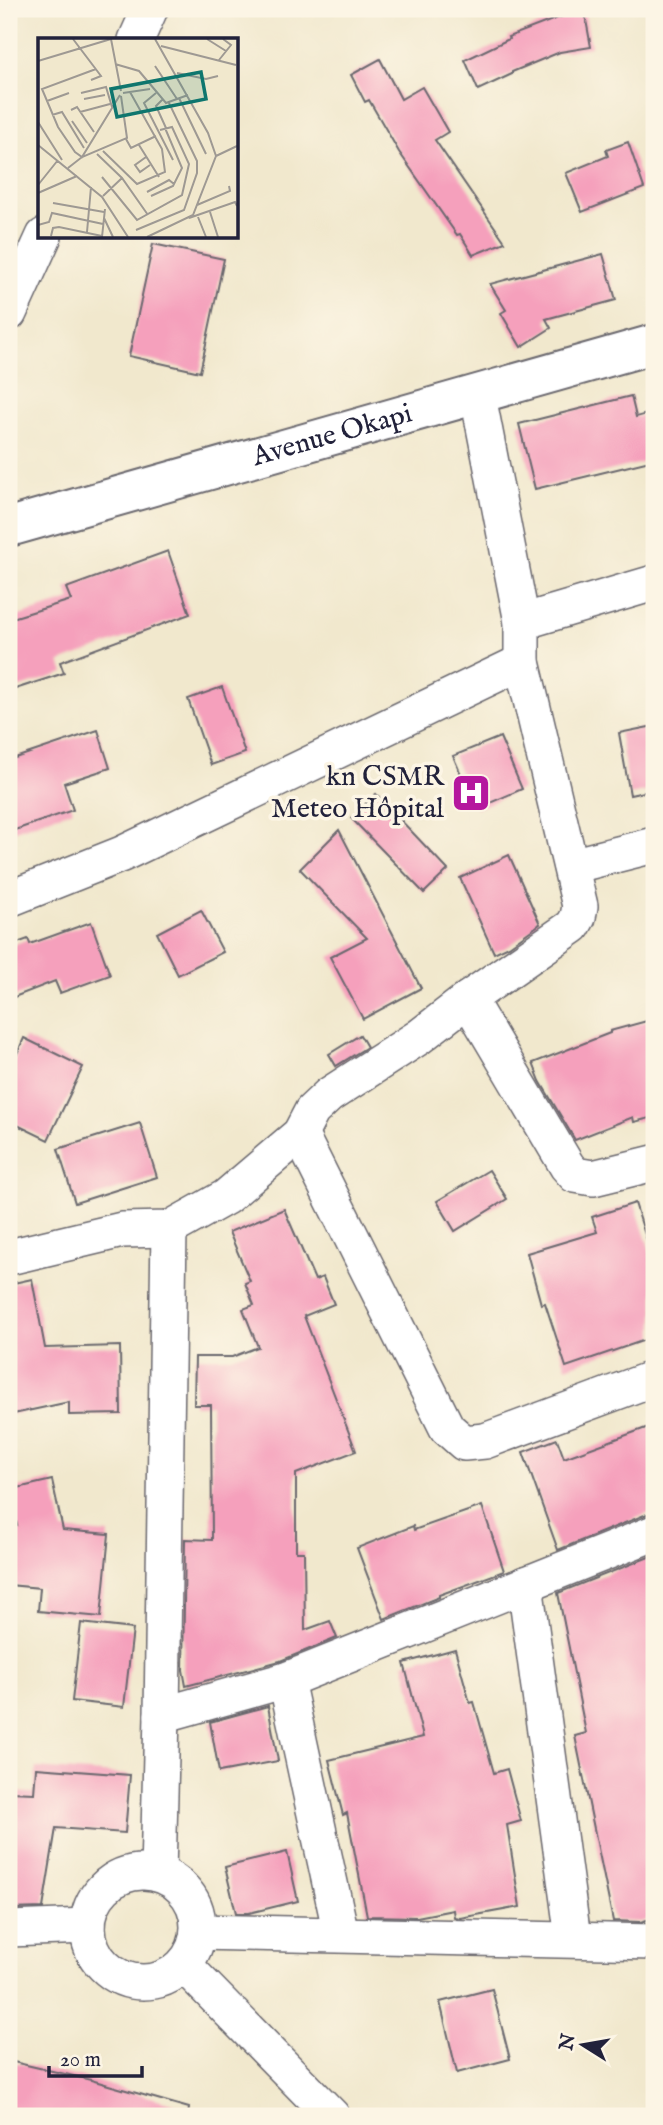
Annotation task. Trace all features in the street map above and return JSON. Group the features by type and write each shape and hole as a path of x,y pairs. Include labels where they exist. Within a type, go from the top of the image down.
{"street":[{"path":"136,38 150,9"},
{"path":"9,313 43,238"},
{"name":"Avenue Okapi","path":"9,527 654,344"},
{"path":"9,1257 122,1230 169,1229 226,1197 300,1134 312,1111 329,1096 419,1037 468,999 573,926 578,917 580,906 522,662 522,622 478,396"},
{"path":"522,622 654,583"},
{"path":"9,899 122,854 522,662"},
{"path":"571,866 654,845"},
{"path":"468,999 567,1166 575,1175 593,1178 654,1163"},
{"path":"300,1134 447,1428 464,1443 485,1441 654,1378"},
{"path":"158,1874 169,1229"},
{"path":"162,1715 286,1680 654,1533"},
{"path":"525,1584 573,1938"},
{"path":"286,1680 341,1934"},
{"path":"138,1872 158,1874 184,1889 192,1902 197,1916 198,1932 194,1950 184,1965 155,1982 138,1983 122,1979 108,1971 97,1958 90,1943 88,1926 92,1906 103,1889 119,1878 138,1872"},
{"path":"9,1929 88,1926"},
{"path":"198,1932 573,1938 654,1942"},
{"path":"184,1965 332,2116"}],"building":[{"path":"584,9 591,47 560,52 478,90 465,60 509,39 508,37"},
{"path":"380,59 401,99 422,87 448,132 435,140 505,242 473,255 399,152 369,100 365,102 351,75"},
{"path":"628,142 644,188 582,212 566,173 608,156 606,150"},
{"path":"153,244 224,259 200,372 129,356"},
{"path":"603,254 616,300 546,319 551,328 521,347 501,313 506,310 490,284"},
{"path":"631,396 636,417 654,412 654,460 535,489 519,424"},
{"path":"168,551 190,614 60,662 64,673 9,691 9,619 71,600 66,588"},
{"path":"222,687 245,753 211,765 188,699"},
{"path":"654,726 654,790 630,795 619,733"},
{"path":"98,730 110,768 64,783 73,810 9,832 9,760"},
{"path":"500,737 522,789 476,809 453,756"},
{"path":"376,794 448,870 424,893 351,818"},
{"path":"339,830 421,988 363,1019 330,957 367,938 300,869"},
{"path":"509,855 540,924 494,953 460,878"},
{"path":"201,910 223,952 178,975 157,933"},
{"path":"91,922 110,975 60,993 55,981 9,999 9,946 28,939 30,944"},
{"path":"654,1019 654,1117 634,1122 633,1117 575,1140 540,1081 533,1063 610,1031"},
{"path":"360,1035 367,1047 336,1066 329,1054"},
{"path":"24,1038 83,1067 48,1140 9,1121 9,1071"},
{"path":"140,1123 157,1177 75,1203 58,1149"},
{"path":"489,1170 507,1199 455,1231 437,1201"},
{"path":"635,1203 654,1263 654,1337 566,1367 545,1303 541,1304 527,1253 597,1232 592,1217"},
{"path":"284,1209 315,1280 323,1277 334,1304 304,1316 356,1451 296,1474 296,1552 304,1552 305,1630 330,1621 337,1638 280,1661 186,1686 183,1670 185,1539 212,1540 211,1405 194,1405 195,1357 232,1357 258,1347 243,1309 254,1305 245,1283 250,1281 229,1232"},
{"path":"32,1279 45,1348 120,1346 121,1414 69,1415 69,1402 9,1415 9,1284"},
{"path":"654,1425 654,1513 558,1550 523,1452 557,1439 564,1458"},
{"path":"52,1480 63,1530 109,1534 101,1617 38,1611 40,1588 9,1585 9,1524 17,1525 9,1490"},
{"path":"482,1506 504,1571 384,1619 357,1548 413,1526 414,1530"},
{"path":"654,1555 654,1764 649,1764 654,1789 654,1918 640,1922 613,1921 575,1736 586,1733 558,1593"},
{"path":"81,1623 133,1629 124,1707 72,1701"},
{"path":"455,1649 470,1703 474,1702 494,1773 507,1769 521,1821 507,1825 520,1907 460,1918 454,1917 453,1910 417,1917 367,1916 347,1813 343,1815 329,1760 423,1737 404,1663"},
{"path":"268,1706 278,1761 219,1772 210,1722"},
{"path":"36,1768 130,1775 125,1833 56,1828 43,1908 9,1909 9,1792 34,1793"},
{"path":"287,1852 298,1901 249,1913 236,1913 225,1867"},
{"path":"492,1989 510,2059 457,2073 440,2002"},
{"path":"9,2061 91,2080 189,2108 188,2116 9,2116"}],"place":[{"name":"kn CSMR Meteo Hôpital","path":"471,793"}]}
